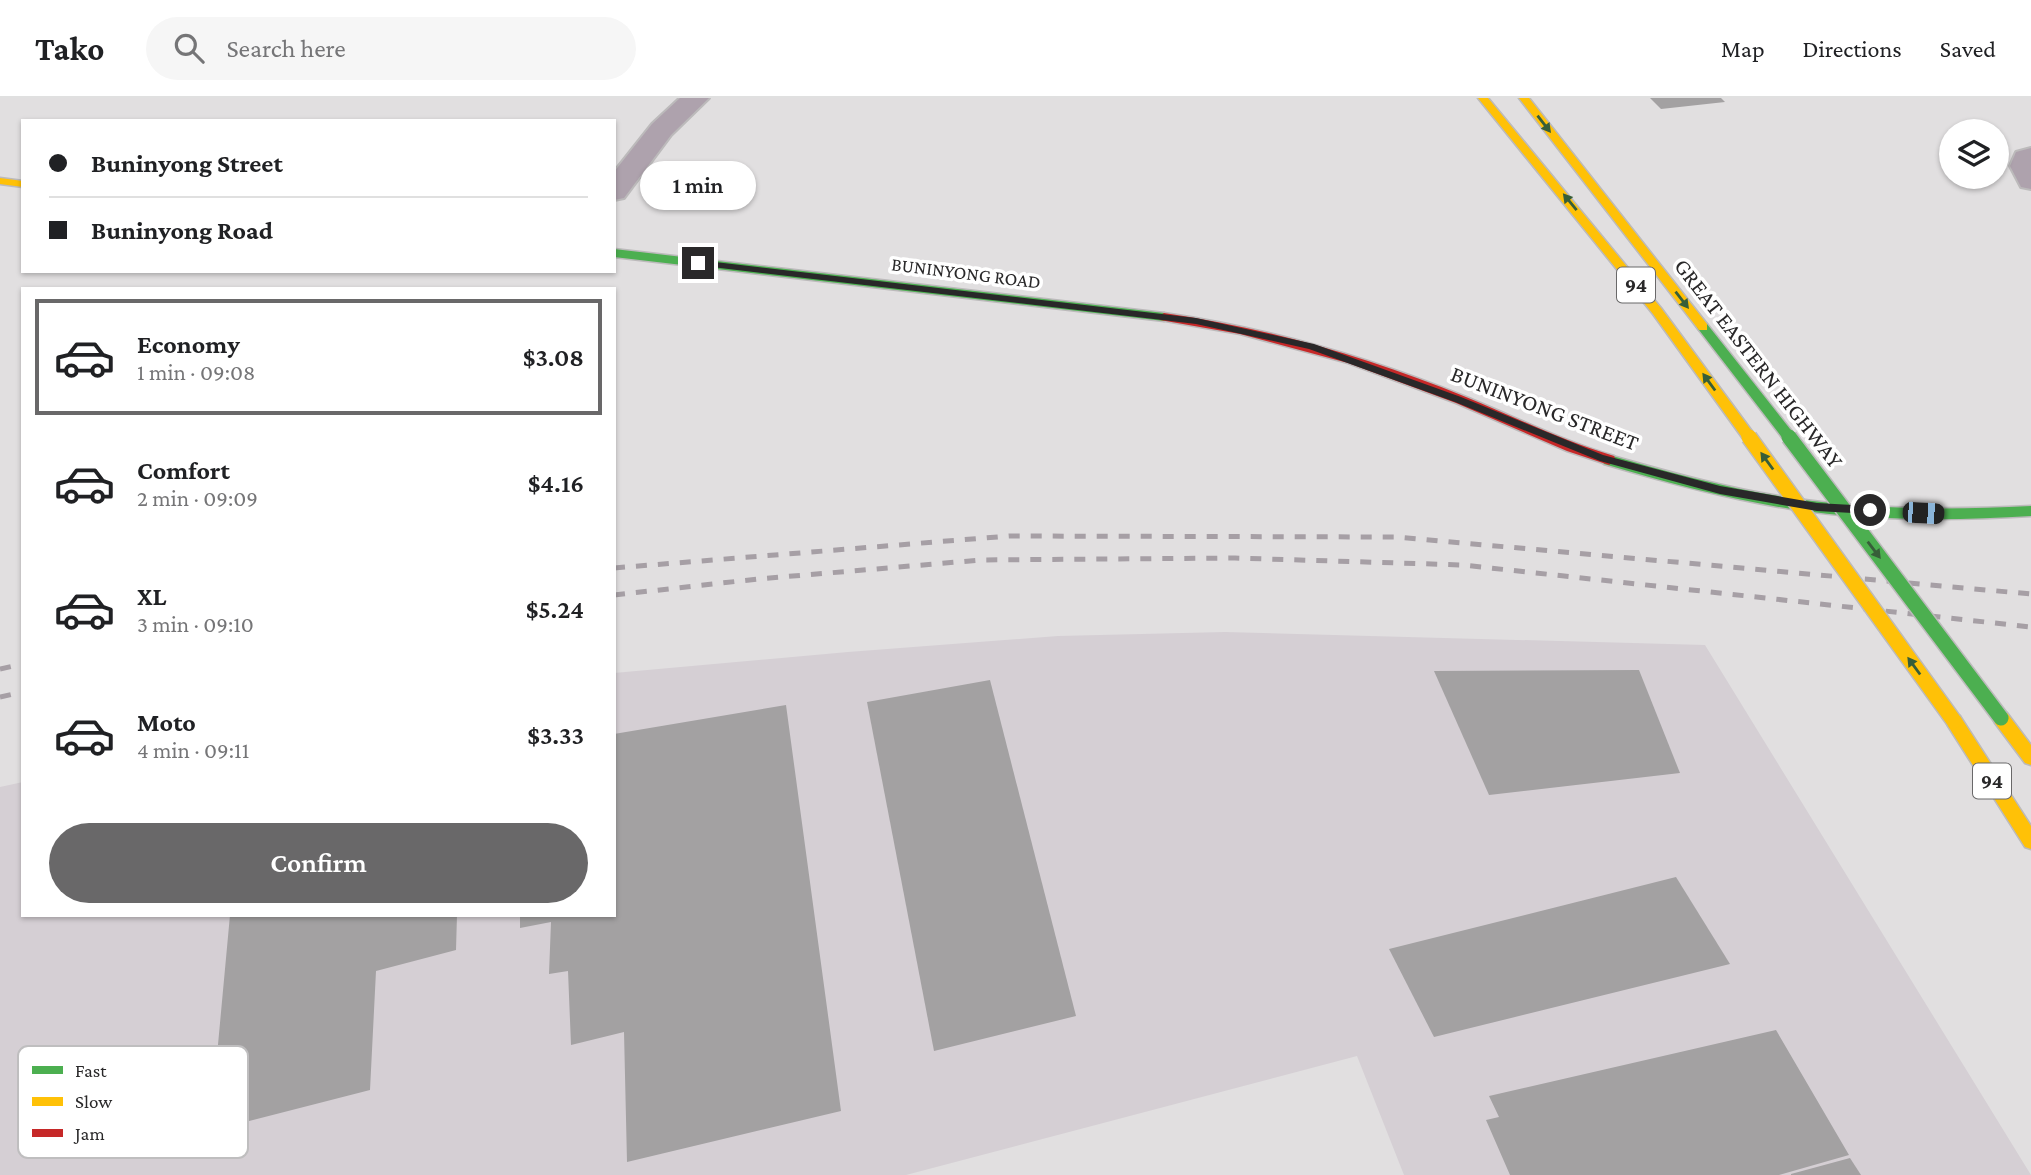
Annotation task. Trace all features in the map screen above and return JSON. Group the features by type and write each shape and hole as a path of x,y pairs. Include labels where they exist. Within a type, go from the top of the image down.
{"main road":[{"name":"94","path":"1483,98 1641,290 1954,721 2031,841"},
{"name":"GREAT EASTERN HIGHWAY","path":"1524,98 1789,437 2031,758"},
{"path":"0,181 21,184"},
{"name":"BUNINYONG ROAD","path":"616,253 1196,321 1311,346"},
{"name":"BUNINYONG STREET","path":"1311,346 1458,400 1600,458 1720,490 1817,507 1976,515 2031,510"}],"street":[{"path":"616,189 642,152 679,110 696,98"},
{"path":"2031,156 2025,158 2023,166 2031,181"}],"shaded area":[{"path":"1225,632 1705,645 2031,1175 1404,1175 1357,1056 906,1175 0,1175 0,787 21,782 21,917 616,917 616,673 1058,636"}],"building":[{"path":"1650,98 1721,98 1725,102 1661,109"},
{"path":"1639,670 1680,773 1489,795 1434,671"},
{"path":"990,680 1076,1016 934,1051 867,702"},
{"path":"786,705 841,1111 627,1162 624,1032 571,1045 568,971 549,974 551,922 520,928 520,917 616,917 616,734"},
{"path":"1676,877 1730,964 1434,1037 1389,949"},
{"path":"230,917 457,917 456,950 376,971 370,1090 248,1121 248,1046 218,1046"},
{"path":"1776,1030 1849,1155 1779,1175 1510,1175 1486,1120 1499,1117 1489,1096"},
{"path":"1850,1158 1861,1175 1791,1175 1791,1174"}],"railway":[{"path":"616,568 1009,536 1396,537 2031,594"},
{"path":"616,595 758,579 981,560 1235,558 1463,565 2031,627"},
{"path":"0,669 21,664"},
{"path":"0,697 21,692"}],"traffic: fast":[{"path":"616,253 1164,317"},
{"path":"1703,327 1789,437"},
{"path":"1789,437 2001,718"},
{"path":"1609,460 1738,494 1817,507 1924,514 2031,511"}],"traffic: slow":[{"path":"1483,98 1657,311 1749,437"},
{"path":"1524,98 1703,327"},
{"path":"0,181 21,184"},
{"path":"1749,437 1954,721"},
{"path":"2001,718 2031,758"},
{"path":"1954,721 2031,841"}],"traffic: jam":[{"path":"1164,317 1240,330 1352,360 1425,386 1553,440 1609,460"}],"route":[{"path":"698,263 1196,321 1311,346 1458,400 1600,458 1720,490 1817,507 1870,510"}]}
